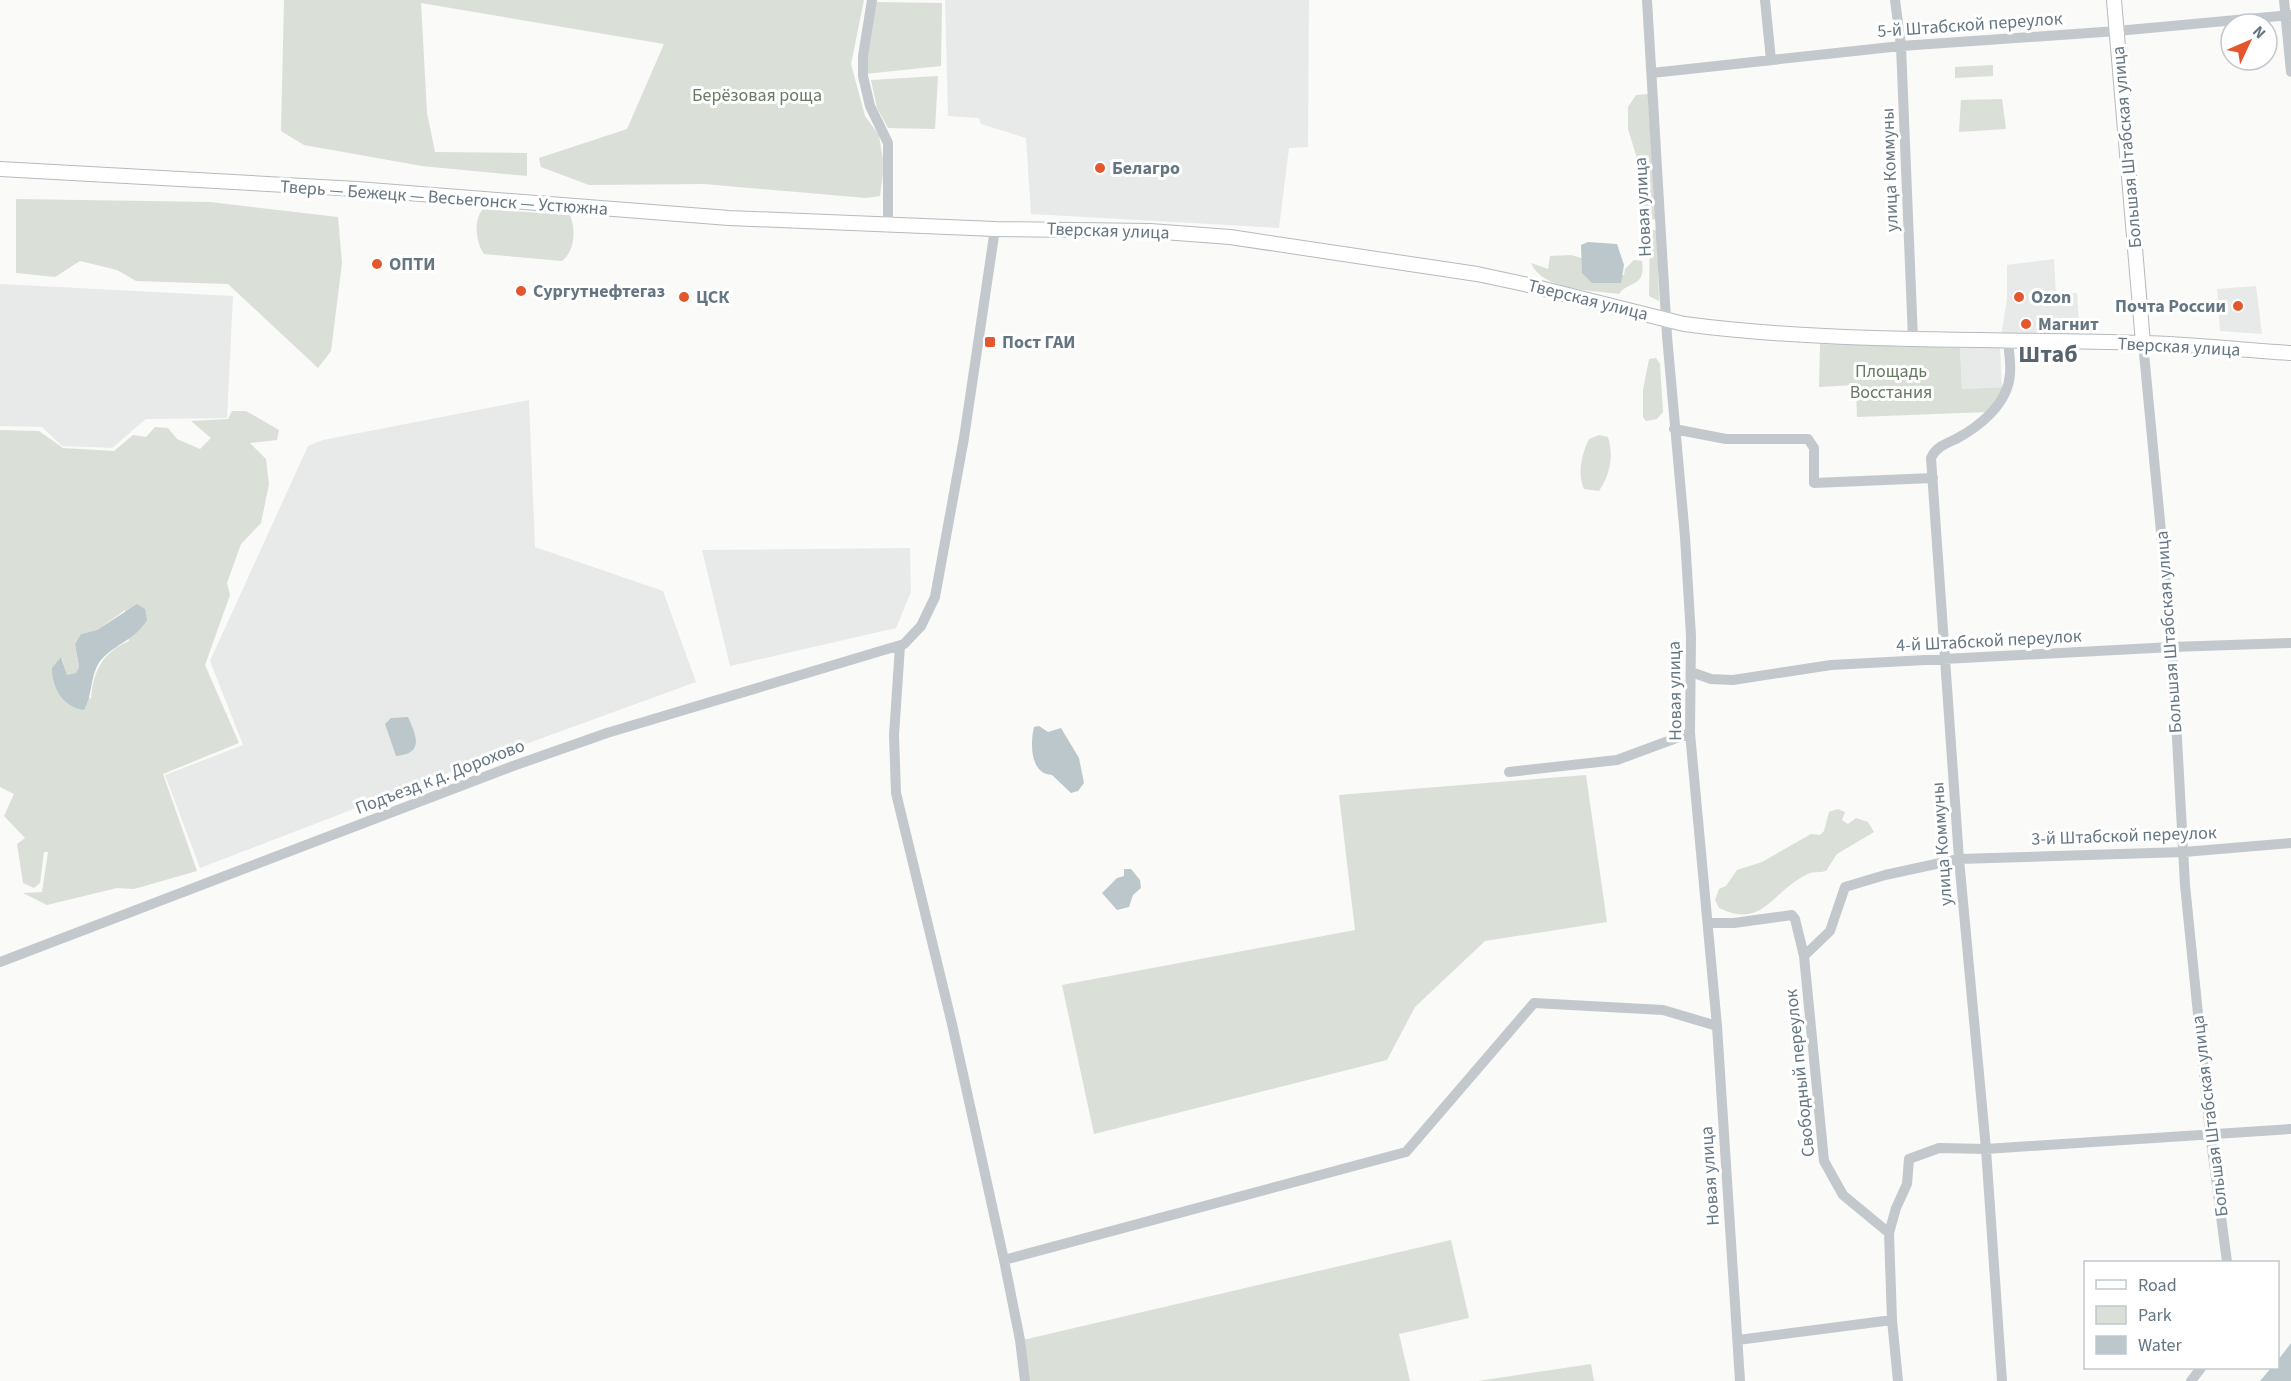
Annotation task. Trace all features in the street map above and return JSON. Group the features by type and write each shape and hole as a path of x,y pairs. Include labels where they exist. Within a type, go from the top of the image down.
{"main road":[{"name":"Большая Штабская улица","path":"2114,0 2143,343"},
{"name":"Тверь — Бежецк — Весьегонск — Устюжна","path":"0,169 357,189 657,214 888,225"},
{"name":"Тверская улица","path":"888,225 1150,231 1270,242 1524,284 1666,320 1709,327 1799,335 2008,342 2143,343 2291,353"}],"street":[{"path":"872,0 863,56 863,76 870,106 888,142 888,225"},
{"name":"Новая улица","path":"1647,0 1666,320 1685,537 1691,672 1690,733 1717,1026 1740,1381"},
{"path":"1765,0 1771,60"},
{"name":"улица Коммуны","path":"1895,0 1901,46 1912,339"},
{"path":"2284,0 2288,15 2291,72"},
{"name":"5-й Штабской переулок","path":"1652,73 1901,46 2117,31 2288,15"},
{"path":"995,229 964,438 935,597 921,627 900,646 894,735 896,793 952,1024 1004,1260 1020,1340 1025,1381"},
{"name":"улица Коммуны","path":"2002,1381 1986,1149 1959,859 1933,453 1981,423 2007,390 2010,374 2008,342"},
{"name":"Большая Штабская улица","path":"2143,343 2172,646 2184,852 2210,1133 2227,1261"},
{"path":"1674,429 1726,439 1808,439 1814,448 1814,483 1933,478"},
{"name":"4-й Штабской переулок","path":"1691,672 1711,679 1733,680 1831,665 1947,661 2172,646 2291,643"},
{"name":"Подъезд к д. Дорохово","path":"0,963 513,766 607,733 900,646"},
{"path":"1509,772 1617,760 1690,733"},
{"name":"3-й Штабской переулок","path":"1959,859 2184,852 2291,843"},
{"path":"1804,956 1830,931 1845,887 1886,874 1959,859"},
{"name":"Свободный переулок","path":"1708,923 1734,923 1791,915 1795,918 1804,956 1824,1161 1843,1195 1890,1233"},
{"path":"1004,1260 1406,1152 1534,1003 1663,1010 1717,1026"},
{"path":"1898,1381 1892,1320 1890,1233 1896,1208 1907,1184 1909,1159 1939,1148 1986,1149 2291,1129"},
{"path":"1738,1340 1892,1320"}],"shaded area":[{"path":"945,0 1309,0 1308,147 1289,148 1279,228 1031,214 1026,138 981,124 979,118 948,116"},
{"path":"2054,259 2056,294 2077,293 2080,336 2001,337 2007,299 2007,265"},
{"path":"0,284 233,296 227,418 146,419 112,448 62,446 42,427 0,426"},
{"path":"2256,286 2262,334 2220,331 2217,289"},
{"path":"2000,346 2002,387 1962,389 1960,348"},
{"path":"529,400 535,547 663,591 696,682 479,761 200,868 165,775 243,745 210,661 308,446 323,440"},
{"path":"910,548 911,592 896,628 730,666 702,550"}],"green space":[{"name":"Берёзовая роща","path":"284,0 864,0 851,64 865,116 879,135 884,166 880,196 866,198 704,184 589,185 541,167 539,158 627,129 664,44 421,3 427,113 435,152 527,153 527,176 422,166 304,145 281,131"},
{"path":"876,2 942,3 941,66 865,74"},
{"path":"1993,65 1993,76 1955,78 1955,67"},
{"path":"938,76 935,129 888,128 877,108 871,80"},
{"path":"1648,94 1656,219 1647,221 1640,216 1636,155 1628,129 1628,107 1636,95"},
{"path":"2002,99 2006,129 1959,132 1961,100"},
{"path":"16,199 210,202 338,217 342,263 331,351 318,368 228,284 136,281 117,270 80,261 55,277 16,273"},
{"path":"483,209 570,215 574,233 570,252 562,261 484,254 477,232 478,219"},
{"path":"1650,230 1657,230 1659,301 1649,296"},
{"path":"1571,255 1624,275 1625,269 1634,260 1642,261 1642,276 1619,294 1569,288 1557,284 1537,272 1531,263 1548,269 1550,256"},
{"name":"Площадь Восстания","path":"1820,344 1960,348 1962,389 2005,387 1988,412 1857,417 1856,385 1819,387"},
{"path":"1656,358 1660,364 1663,412 1657,419 1646,421 1643,417 1643,390 1649,359"},
{"path":"232,411 246,411 279,430 277,440 250,443 266,459 269,484 261,523 241,544 227,583 230,595 205,665 239,743 163,774 197,871 134,889 117,888 47,905 23,893 42,892 48,852 44,852 40,883 34,888 23,883 17,844 25,838 4,816 14,794 0,787 0,430 39,431 63,448 114,451 133,435 146,437 155,427 168,428 177,439 200,449 211,438 191,421 228,419","holes":["125,610 129,641 112,651 101,664 94,680 91,699 52,668 62,658 67,676 76,673 79,668 75,644 81,634 97,630"]},
{"path":"1599,435 1608,437 1611,458 1608,472 1599,491 1584,489 1581,477 1582,457 1589,439"},
{"path":"1586,775 1607,922 1485,941 1415,1007 1387,1060 1094,1134 1062,985 1355,930 1339,795"},
{"path":"1838,809 1845,812 1842,820 1848,824 1856,818 1868,822 1874,832 1837,854 1826,871 1810,873 1795,881 1757,911 1734,914 1719,908 1715,900 1719,889 1726,886 1737,870 1762,862 1811,834 1820,835 1824,831 1829,812"},
{"path":"1451,1240 1469,1318 1399,1334 1410,1381 1028,1381 1023,1340"},
{"path":"1591,1364 1594,1381 1478,1381"}],"water":[{"path":"1588,242 1617,244 1624,265 1621,283 1592,283 1582,273 1581,245"},
{"path":"137,604 145,609 147,620 137,632 112,650 97,665 84,710 70,705 60,695 54,683 52,668 61,657 67,675 76,673 79,667 75,644 81,634 97,630"},
{"path":"408,717 414,730 415,748 411,752 396,756 385,724 391,718"},
{"path":"1039,726 1048,732 1061,728 1079,758 1084,783 1078,791 1071,793 1052,775 1039,769 1036,764 1032,742 1034,727"},
{"path":"1124,869 1131,869 1140,880 1141,888 1133,895 1129,907 1117,910 1102,893 1117,878 1124,876"},
{"path":"2291,1343 2291,1381 2260,1381 2270,1369 2279,1369 2279,1359"}],"place":[{"name":"Белагро","path":"1100,168"},
{"name":"ОПТИ","path":"377,264"},
{"name":"Сургутнефтегаз","path":"521,291"},
{"name":"ЦСК","path":"684,297"},
{"name":"Ozon","path":"2019,297"},
{"name":"Почта России","path":"2238,306"},
{"name":"Магнит","path":"2026,324"},
{"name":"Пост ГАИ","path":"990,342"}],"district":[{"name":"Штаб","path":"2048,354"}]}
